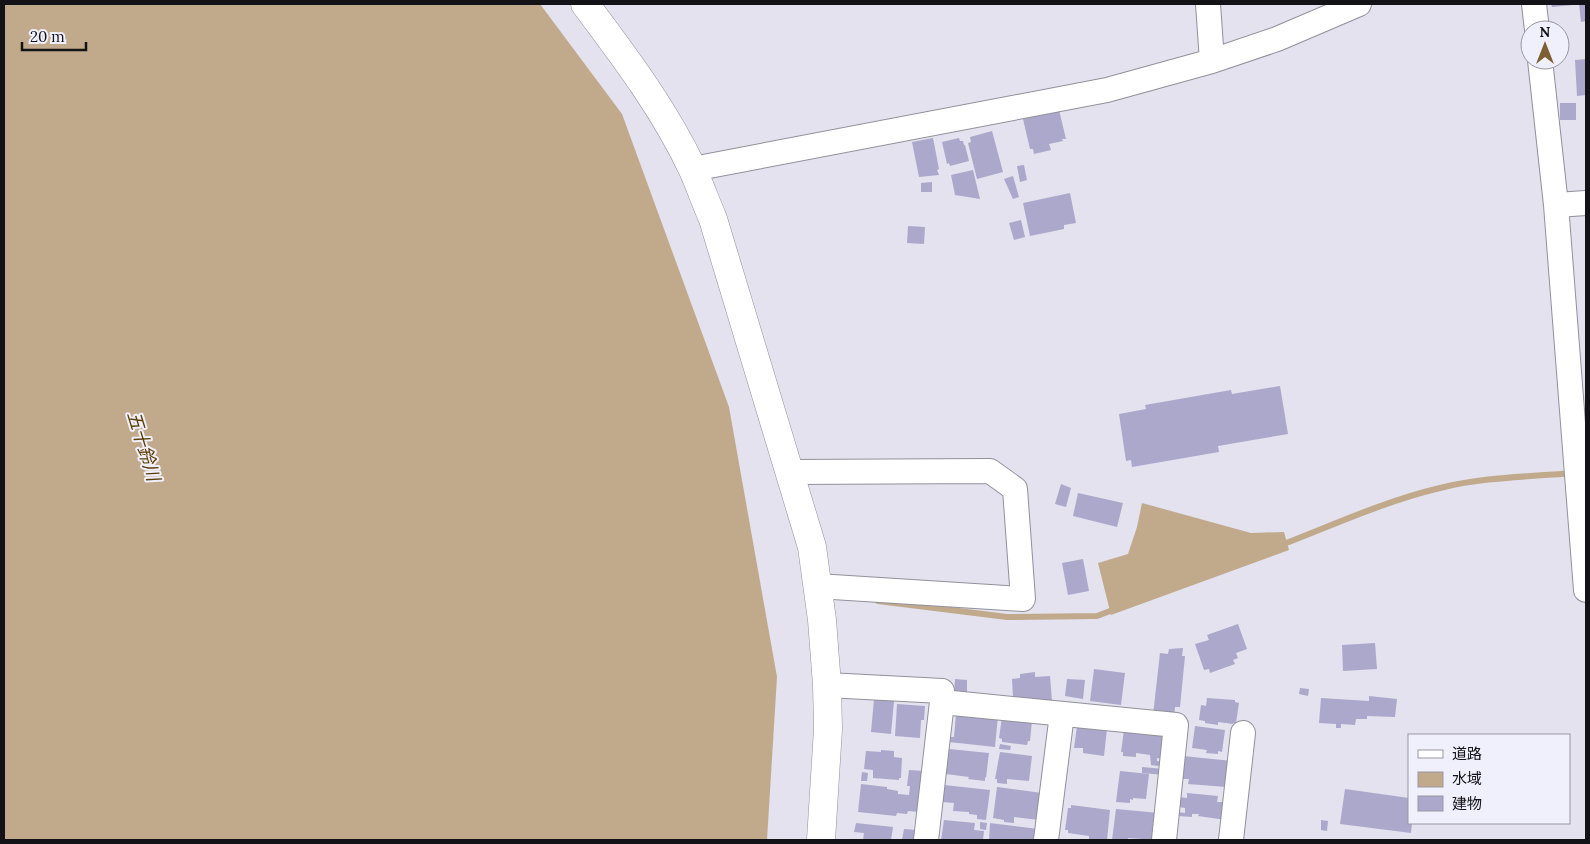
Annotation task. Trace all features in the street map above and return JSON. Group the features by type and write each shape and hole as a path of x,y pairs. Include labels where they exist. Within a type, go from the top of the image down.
{"street":[{"path":"585,4 620,50 663,115 693,169 713,219 812,547 827,685 828,729 822,840"},
{"path":"1208,4 1212,61"},
{"path":"693,169 1107,90 1212,61 1277,39 1360,4"},
{"path":"1534,4 1536,20"},
{"path":"1541,70 1556,205 1586,590"},
{"path":"1556,205 1586,203"},
{"path":"789,472 990,471 1015,489 1023,599 817,586"},
{"path":"827,685 942,691 926,840"},
{"path":"942,702 1176,725 1164,840"},
{"path":"1046,840 1062,714"},
{"path":"1231,840 1243,734"}],"water":[{"name":"五十鈴川","path":"4,4 540,4 622,114 729,407 777,677 767,840 4,840"},
{"path":"1142,503 1251,533 1284,532 1289,550 1111,615 1098,563 1128,554 1137,527"}],"building":[{"path":"1551,4 1573,4 1573,5 1552,7"},
{"path":"1579,4 1586,4 1586,21 1581,22"},
{"path":"1586,59 1586,95 1577,96 1575,60"},
{"path":"1560,103 1576,103 1576,120 1560,120"},
{"path":"1059,110 1066,139 1049,144 1051,150 1034,154 1033,149 1030,149 1023,119"},
{"path":"992,131 1003,172 977,179 968,143 971,142 970,137"},
{"path":"933,138 939,175 919,177 912,142"},
{"path":"959,138 965,145 969,161 950,166 949,163 947,164 942,142"},
{"path":"1024,165 1027,180 1020,182 1017,166"},
{"path":"973,170 980,199 955,195 951,175"},
{"path":"1013,176 1019,197 1013,199 1004,179"},
{"path":"932,182 932,192 921,192 921,183"},
{"path":"1070,193 1076,223 1064,225 1064,229 1030,236 1023,203"},
{"path":"1021,220 1025,237 1014,240 1009,223"},
{"path":"908,226 925,227 924,244 907,243"},
{"path":"1280,386 1288,434 1218,446 1219,452 1132,467 1131,460 1126,461 1119,414 1146,409 1145,405 1231,390 1232,394"},
{"path":"1061,484 1071,488 1066,507 1055,504"},
{"path":"1078,493 1123,503 1117,527 1073,516"},
{"path":"1083,559 1089,591 1068,595 1062,563"},
{"path":"1238,624 1247,649 1236,653 1238,658 1233,660 1235,664 1210,673 1209,669 1204,670 1195,644 1209,640 1207,635"},
{"path":"1375,643 1377,669 1343,671 1342,645"},
{"path":"1183,648 1182,656 1185,656 1180,707 1175,707 1174,717 1153,715 1160,653 1168,654 1169,649"},
{"path":"1094,669 1125,673 1121,705 1090,701"},
{"path":"1035,672 1035,677 1050,676 1052,701 1041,702 1041,699 1016,700 1013,698 1012,679 1020,678 1020,674"},
{"path":"955,679 967,680 967,695 954,694"},
{"path":"1067,679 1085,680 1083,699 1065,696"},
{"path":"1300,688 1309,689 1308,696 1299,694"},
{"path":"1369,696 1397,699 1395,717 1367,716 1367,719 1356,719 1355,725 1341,724 1341,728 1336,728 1336,724 1319,723 1321,698 1369,701"},
{"path":"1207,698 1235,700 1235,702 1239,703 1236,723 1218,722 1218,725 1199,720 1201,705 1206,706"},
{"path":"874,699 894,701 891,734 871,732"},
{"path":"897,704 925,706 924,720 921,720 920,738 895,736"},
{"path":"956,714 998,716 995,747 949,742 950,737 954,737"},
{"path":"1002,717 1032,721 1030,741 1028,741 1027,745 1002,742 1002,739 999,738"},
{"path":"1077,726 1107,729 1104,756 1083,753 1083,748 1074,748"},
{"path":"1195,726 1225,730 1222,752 1218,751 1218,754 1206,753 1207,750 1192,748"},
{"path":"1124,730 1166,735 1163,759 1157,758 1157,761 1165,762 1165,767 1151,765 1150,755 1136,753 1136,757 1123,756 1123,752 1121,752"},
{"path":"1000,744 1011,746 1010,750 999,749"},
{"path":"949,749 989,753 985,781 946,774"},
{"path":"881,750 894,751 894,757 902,758 901,778 899,780 873,778 873,770 864,769 866,751 881,752"},
{"path":"1000,752 1032,756 1029,781 1007,779 1007,784 997,783 997,779 995,779"},
{"path":"1183,756 1232,761 1226,787 1188,784 1189,779 1182,779"},
{"path":"1142,767 1164,769 1164,775 1142,773"},
{"path":"909,770 924,771 919,812 908,811 907,814 897,813 896,816 858,812 861,784 887,787 887,789 898,791 898,794 909,795 910,786 907,786"},
{"path":"1120,771 1149,774 1146,799 1133,798 1133,800 1130,799 1130,803 1116,802"},
{"path":"862,772 868,773 867,781 861,781"},
{"path":"944,785 990,790 986,820 977,819 977,815 969,814 969,812 953,811 954,803 942,802"},
{"path":"997,787 1042,793 1039,820 1014,817 1014,823 993,818"},
{"path":"1345,789 1408,798 1408,824 1412,824 1411,833 1340,824"},
{"path":"1187,793 1218,796 1217,802 1224,802 1226,820 1198,816 1199,814 1192,814 1192,817 1178,816 1178,812 1185,813 1185,808 1178,807 1179,797 1187,798"},
{"path":"1071,805 1110,810 1107,840 1089,840 1089,836 1068,833 1068,830 1065,830 1068,808 1071,808"},
{"path":"1116,809 1159,813 1157,840 1128,838 1128,840 1112,840"},
{"path":"944,820 975,823 974,830 984,831 983,840 941,840"},
{"path":"1321,820 1328,821 1327,831 1321,830"},
{"path":"980,822 987,823 986,830 980,829"},
{"path":"856,823 893,827 891,840 863,840 864,833 854,832"},
{"path":"990,823 1038,829 1036,840 989,840"},
{"path":"904,829 917,830 916,840 902,840"}],"waterway":[{"path":"1281,545 1379,506 1456,484 1489,479 1573,473"},
{"path":"878,601 1007,617 1097,616 1118,608"}]}
